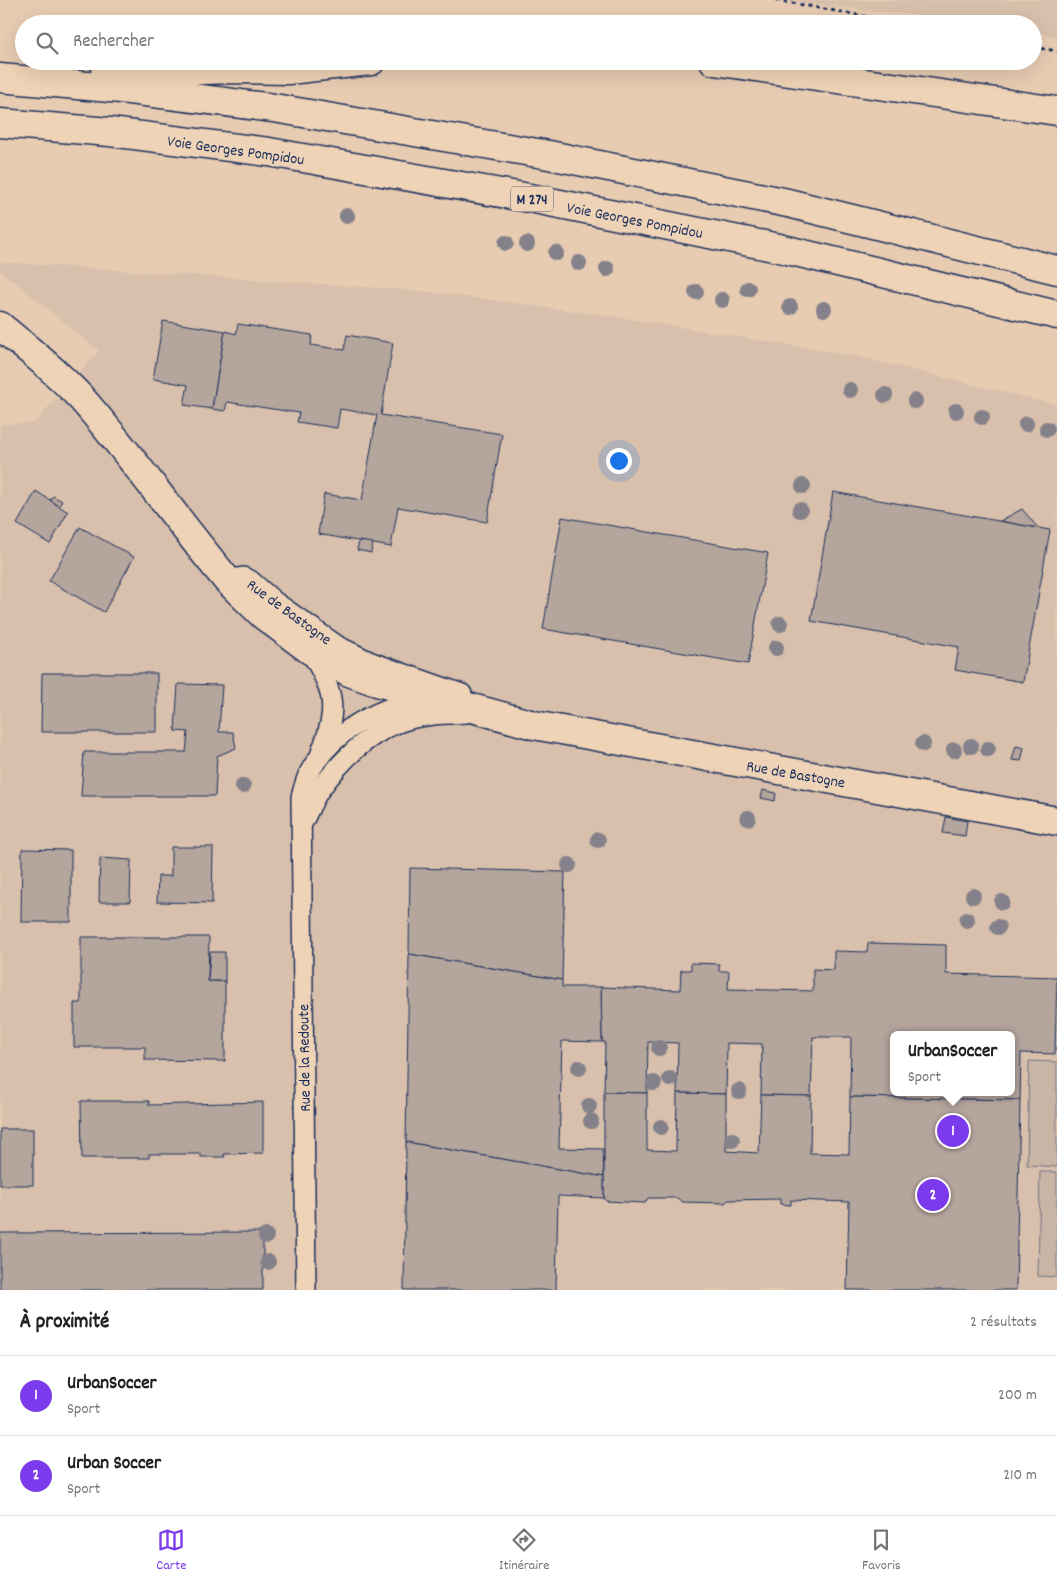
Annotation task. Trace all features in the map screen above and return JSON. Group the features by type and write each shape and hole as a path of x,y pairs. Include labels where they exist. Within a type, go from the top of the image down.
{"main road":[{"path":"0,77 206,70"},
{"path":"776,70 1057,111"},
{"path":"0,77 121,88 274,108 549,155 788,204 1057,270"},
{"name":"Voie Georges Pompidou","path":"0,123 110,132 269,152 525,197 779,248 1057,316"},
{"path":"0,326 32,352 80,398 227,580"},
{"name":"Rue de Bastogne","path":"227,580 264,616 310,650 349,672 377,682 534,725 1057,821"}],"street":[{"name":"Rue de Bastogne","path":"227,580 243,578 250,580 305,624 338,646 371,662 444,687 534,725"},
{"name":"Rue de la Redoute","path":"306,1290 301,797 307,777 318,758 327,736 333,713 330,691 322,670 310,650"},
{"name":"Rue de la Redoute","path":"318,758 335,740 357,723 399,704 430,696"},
{"name":"Rue de la Redoute","path":"301,825 318,793 337,766 361,745 383,730 410,719 440,714 468,713 534,725"}],"path":[{"path":"776,0 857,15"},
{"path":"1042,48 1057,51"}],"shaded area":[{"path":"778,0 1057,0 1057,37 1042,34 1042,15 914,15"},
{"path":"0,262 421,291 605,315 851,355 1057,405 1057,1290 0,1290 0,424 34,423 99,351 0,270"},
{"path":"1029,1061 1057,1062 1057,1167 1027,1165"},
{"path":"1040,1172 1057,1172 1057,1277 1038,1276"}],"building":[{"path":"163,321 225,331 212,409 184,405 188,385 153,379"},
{"path":"238,324 312,335 311,345 344,350 347,335 393,343 381,415 502,434 487,522 398,507 391,547 318,534 324,494 362,500 377,415 340,409 337,428 297,422 299,413 227,402 225,411 212,409 225,331 236,334"},
{"path":"36,491 68,512 50,544 17,524"},
{"path":"833,492 1050,530 1023,682 955,670 959,647 811,621"},
{"path":"53,496 62,501 59,506 50,500"},
{"path":"1022,509 1038,528 1000,521"},
{"path":"562,517 768,553 748,664 543,629"},
{"path":"80,527 134,557 104,612 49,581"},
{"path":"359,541 373,543 371,553 357,550"},
{"path":"42,673 157,673 157,732 41,732"},
{"path":"178,684 222,685 219,732 233,732 236,748 217,756 215,796 81,796 84,752 186,752 188,732 175,731"},
{"path":"1016,746 1024,748 1021,761 1012,760"},
{"path":"763,790 776,793 775,801 761,798"},
{"path":"946,817 967,821 965,836 943,833"},
{"path":"171,847 213,847 212,903 157,902 158,876 171,876"},
{"path":"22,849 71,850 71,922 21,922"},
{"path":"100,858 131,860 130,902 99,902"},
{"path":"410,868 565,872 562,980 409,954"},
{"path":"81,937 209,937 208,981 225,981 225,1061 145,1060 145,1047 74,1047 74,1003 81,1003"},
{"path":"868,943 946,945 946,974 1057,977 1055,1054 1021,1053 1020,1100 850,1097 851,1037 813,1037 811,1096 761,1095 762,1044 727,1043 726,1094 677,1093 678,1043 648,1042 647,1093 604,1092 605,1042 602,1042 601,987 680,990 681,970 691,970 691,963 719,964 719,971 729,971 728,989 813,991 813,969 834,970 834,951 867,952"},
{"path":"210,952 225,952 225,981 208,981"},
{"path":"409,954 562,980 562,987 601,987 602,1042 562,1041 559,1148 603,1149 604,1177 406,1142"},
{"path":"604,1092 647,1093 647,1150 676,1151 677,1093 726,1094 726,1151 759,1153 761,1095 811,1096 810,1153 849,1154 850,1097 1020,1100 1016,1290 847,1290 849,1202 791,1200 791,1205 780,1204 780,1199 728,1200 725,1203 682,1202 677,1198 648,1198 645,1203 606,1201 604,1198"},
{"path":"81,1101 149,1101 149,1105 263,1102 263,1153 224,1154 225,1157 201,1157 201,1154 149,1154 149,1158 82,1158"},
{"path":"0,1129 33,1129 33,1185 0,1185"},
{"path":"406,1142 604,1177 604,1198 558,1196 556,1290 404,1290"},
{"path":"263,1232 263,1290 0,1290 0,1233"}],"place":[{"name":"UrbanSoccer","path":"953,1131"},
{"name":"Urban Soccer","path":"933,1195"}]}
